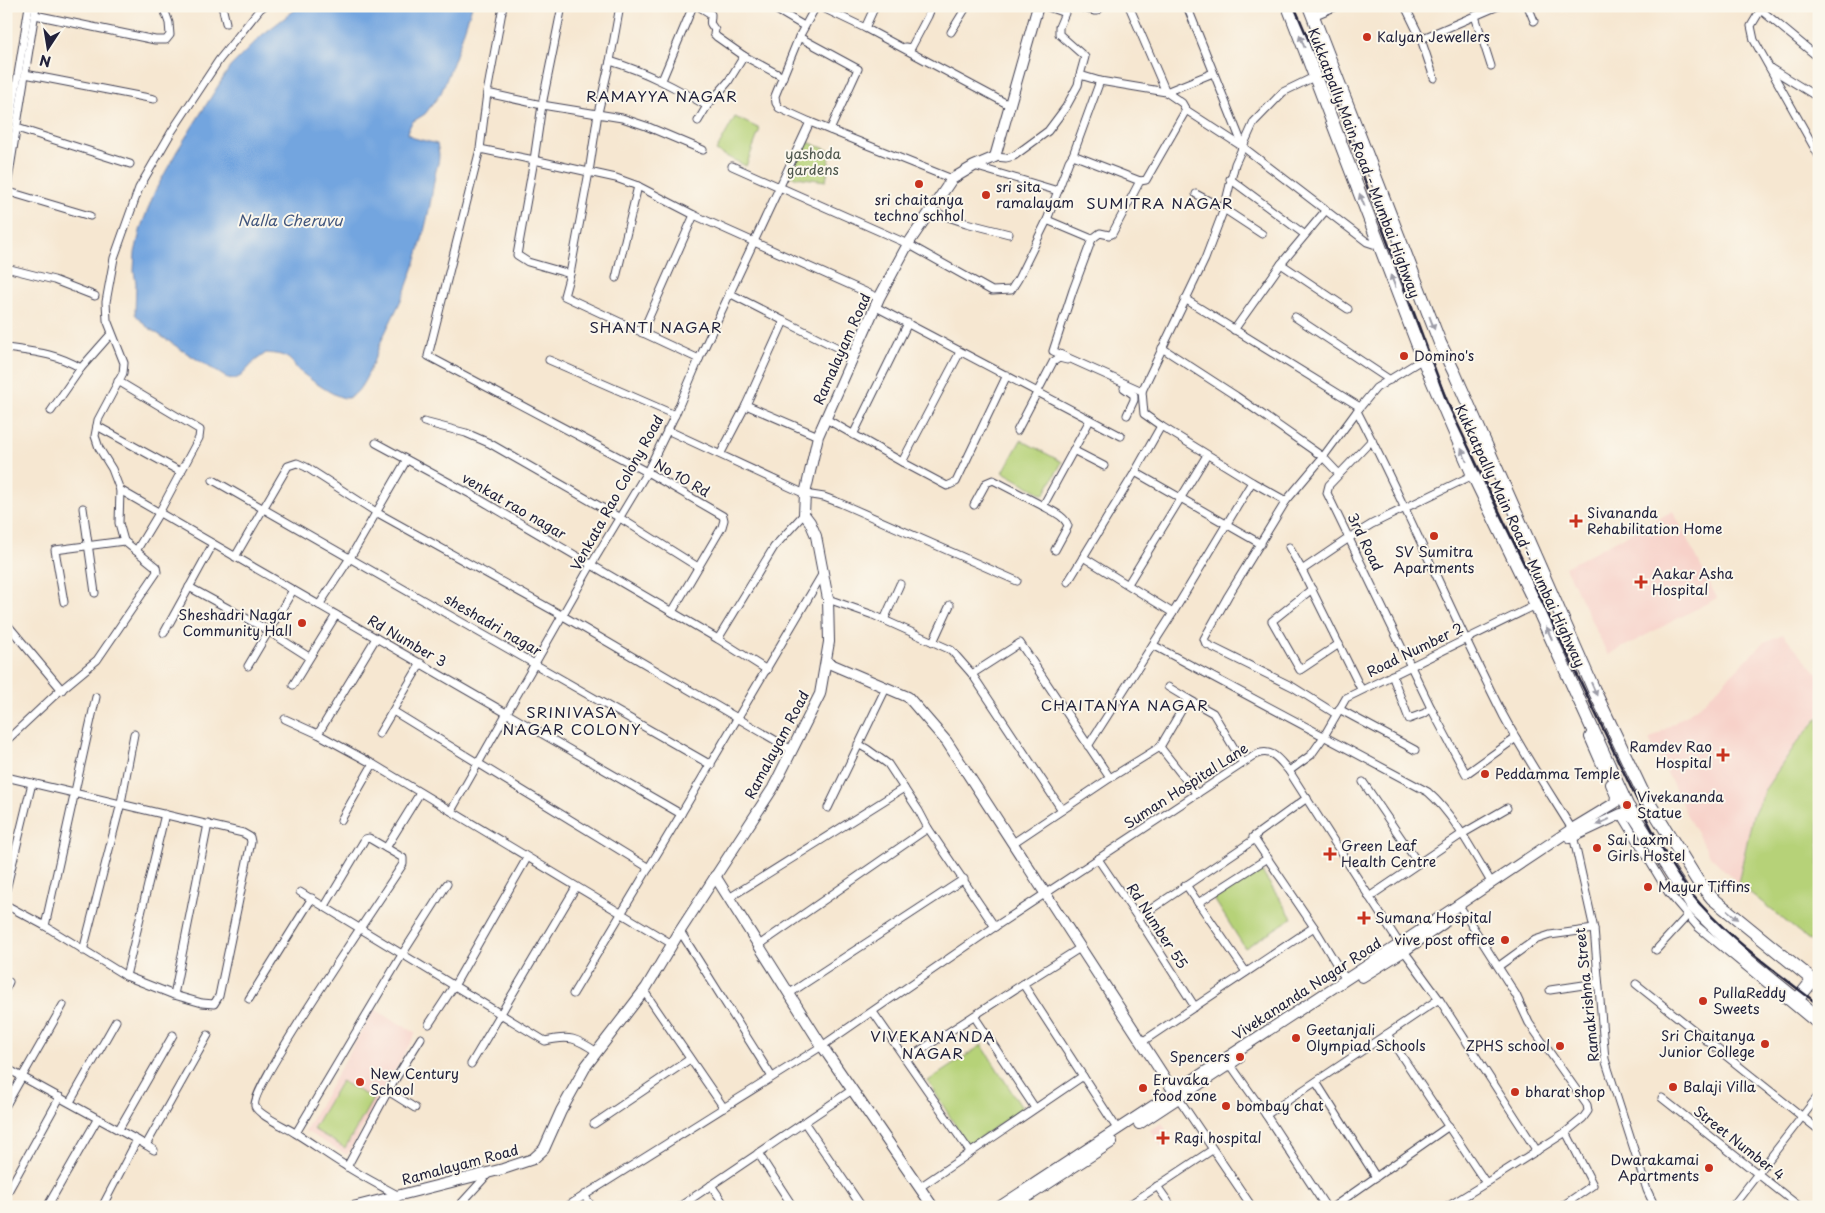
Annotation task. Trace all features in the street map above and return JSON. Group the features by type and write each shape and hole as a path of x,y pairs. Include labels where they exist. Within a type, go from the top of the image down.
{"highway":[{"name":"Kukkatpally Main Road - Mumbai Highway","path":"1288,6 1424,361 1472,475 1536,605 1627,805 1677,893 1742,954 1819,1018"},
{"name":"Kukkatpally Main Road - Mumbai Highway","path":"1311,11 1440,343 1594,690 1644,795 1697,880 1712,898 1816,983"},
{"path":"1424,361 1447,356"},
{"path":"1797,1000 1816,983"}],"street":[{"path":"6,149 29,6"},
{"path":"36,6 6,192 90,216"},
{"path":"35,15 155,40 166,40 170,35 169,23 163,6"},
{"path":"222,6 226,23"},
{"path":"6,741 97,660 157,572 156,567 124,541 119,523 120,490 112,469 99,448 95,436 98,420 105,404 123,373 124,363 122,354 107,320 106,302 114,258 139,188 172,131 219,60 264,6"},
{"path":"503,6 487,93 480,149 616,178 638,186 694,215 877,302 908,323 960,352 1121,436"},
{"path":"562,6 542,105 517,255 528,262 570,274"},
{"path":"620,6 598,113 570,274 564,296 699,359"},
{"path":"662,80 693,6"},
{"path":"698,6 711,14 710,25 715,30 714,34 717,37 744,56 783,77"},
{"path":"770,6 804,26"},
{"path":"952,179 779,108 775,96 804,26 817,6 866,27 1009,105"},
{"path":"866,27 875,6"},
{"path":"885,38 909,49 911,48 930,13 926,6"},
{"path":"951,32 967,6"},
{"path":"1038,6 995,158 1014,156 1048,131 1066,107 1078,85 1085,57 1059,34 1059,27 1065,13 1071,6"},
{"path":"1045,6 1065,13"},
{"path":"1076,6 1094,12 1102,6"},
{"path":"1129,6 1166,92"},
{"path":"1187,6 1243,146"},
{"path":"1311,11 1338,6"},
{"path":"1405,6 1421,39 1434,78"},
{"path":"1421,39 1498,6"},
{"path":"1528,6 1534,21"},
{"path":"1819,58 1762,8 1751,26 1754,40 1819,156"},
{"path":"1475,16 1491,66"},
{"path":"799,37 858,70 830,130"},
{"path":"698,121 707,106 728,82 744,56"},
{"path":"610,61 635,68 662,80 707,106"},
{"path":"1768,67 1819,98"},
{"path":"1166,92 1213,73"},
{"path":"25,74 154,99"},
{"path":"1080,75 1100,81 1166,92 1182,103 1186,110 1243,146 1367,242 1379,246"},
{"path":"1286,501 1207,455 1144,414 1142,391 1204,259 1224,209 1230,179 1254,122 1283,92 1316,76"},
{"path":"732,166 908,244 992,291 1011,290 1047,220 1100,81"},
{"path":"487,93 542,105 622,118 702,150"},
{"path":"1142,391 1053,351 1092,239 1100,233 1112,234 1140,182 1149,177 1186,110"},
{"name":"Venkata Rao Colony Road","path":"451,811 591,565 647,472 676,415 729,293 810,122"},
{"path":"17,128 130,164"},
{"name":"No 10 Rd","path":"480,149 428,356 647,472 723,516 722,527 672,612"},
{"path":"1073,155 1140,182"},
{"name":"Ramalayam Road","path":"353,1207 533,1159 544,1149 561,1111 586,1066 644,991 680,931 773,788 820,694 829,642 828,598 816,536 804,514 805,494 818,436 877,302 908,244 952,179 974,166 995,158"},
{"path":"974,166 1058,191"},
{"path":"1230,179 1304,234"},
{"path":"616,278 638,186"},
{"path":"1196,194 1224,209 1262,234"},
{"path":"1234,330 1304,234 1326,210"},
{"path":"930,211 1009,234"},
{"path":"642,333 694,215"},
{"path":"1047,220 1092,239"},
{"path":"1281,264 1348,309"},
{"path":"6,268 54,280 95,296"},
{"path":"729,293 854,356"},
{"path":"1185,299 1358,409"},
{"path":"1295,317 1390,380"},
{"path":"721,453 746,405 784,321"},
{"path":"854,435 908,323"},
{"path":"51,411 81,368 112,334"},
{"path":"6,348 48,353 65,359 81,368"},
{"path":"1162,348 1236,396 1323,457 1340,474"},
{"path":"902,462 960,352"},
{"path":"1017,431 1056,358 1063,358 1131,392 1134,395 1134,400 1128,416"},
{"path":"549,360 676,415"},
{"path":"1415,750 1337,712 1204,642 1228,596 1286,501 1323,457 1358,409 1376,388 1424,361"},
{"path":"826,419 947,486 956,482 1007,375"},
{"path":"118,380 200,430 200,438 136,552"},
{"path":"746,405 818,436"},
{"name":"Ramakrishna Street","path":"1358,409 1466,639 1516,738 1573,832 1594,929 1597,983 1605,1059 1654,1207"},
{"path":"1043,506 1090,420"},
{"path":"424,422 489,443 620,518 698,567"},
{"path":"97,426 181,472"},
{"path":"1068,582 1162,426"},
{"path":"667,430 721,453 805,494 840,502 1017,581"},
{"name":"3rd Road","path":"1372,440 1329,485 1327,492 1411,667 1466,774 1516,738"},
{"name":"venkat rao nagar","path":"376,443 406,461 474,496 718,639 767,670"},
{"path":"1073,450 1104,466"},
{"path":"1128,584 1207,455"},
{"path":"319,605 350,558 406,461"},
{"path":"235,556 288,466 297,463 376,512 563,616 792,750"},
{"path":"1135,472 1261,544"},
{"path":"1302,570 1372,524 1472,475"},
{"name":"sheshadri nagar","path":"213,480 711,764"},
{"path":"974,505 986,483 993,480 1043,506 1064,518 1068,523 1055,550"},
{"path":"1088,746 1173,613 1252,482"},
{"name":"Rd Number 3","path":"120,490 681,814"},
{"path":"83,508 95,593"},
{"path":"718,639 774,547 804,514"},
{"path":"64,602 55,550 124,541"},
{"path":"164,633 213,544"},
{"path":"1290,547 1361,689"},
{"path":"1083,557 1173,613"},
{"path":"573,994 823,573"},
{"path":"884,620 900,584"},
{"path":"189,587 269,631 309,657"},
{"path":"1312,589 1272,621 1300,670 1339,644"},
{"path":"248,666 294,590"},
{"path":"828,598 952,650 972,674 1062,810"},
{"path":"933,642 950,605"},
{"name":"Road Number 2","path":"1289,771 1311,755 1346,698 1536,605"},
{"path":"293,685 336,615"},
{"path":"6,623 62,690"},
{"path":"318,734 376,638"},
{"path":"972,674 1020,643 1110,778"},
{"path":"1153,645 1323,738 1428,792 1442,805 1491,882"},
{"path":"826,662 908,697 946,742 1212,1150 1252,1207"},
{"path":"379,734 421,664"},
{"path":"1392,675 1409,719 1425,713 1431,708"},
{"path":"1168,687 1213,713 1243,763"},
{"path":"828,808 886,688"},
{"path":"45,926 96,697"},
{"path":"1013,843 1160,747 1188,699"},
{"path":"393,711 649,868"},
{"path":"285,718 373,764 672,944"},
{"name":"Vivekananda Nagar Road","path":"999,1207 1118,1130 1230,1064 1402,948 1462,910 1615,803 1616,796 1592,744 1590,737 1594,731"},
{"path":"83,950 121,803 134,734"},
{"path":"858,744 867,748 888,764 928,828 995,927"},
{"path":"1160,747 1197,794"},
{"name":"Suman Hospital Lane","path":"566,1207 822,1046 995,927 1264,751 1272,753 1289,771 1402,948 1439,999 1536,1151"},
{"path":"341,820 373,764"},
{"path":"6,777 243,833 250,837 251,842 219,996 214,1004 202,1003 174,995 126,976 45,926 6,905"},
{"path":"1363,782 1418,863"},
{"path":"6,890 32,783"},
{"path":"730,898 904,788"},
{"path":"386,848 420,793"},
{"path":"1306,798 1253,837 1314,927 1346,980"},
{"path":"1370,897 1462,834 1507,808"},
{"path":"126,976 165,814"},
{"path":"1621,814 1635,817"},
{"path":"1621,814 1650,864 1677,893 1688,915 1698,927 1819,1027"},
{"name":"Vivekananda Nagar Road","path":"1012,1207 1346,980 1402,948 1491,882 1573,832 1621,814"},
{"path":"174,995 208,824"},
{"path":"759,945 928,828"},
{"path":"325,906 365,839 369,838 403,858 404,861 304,1013 254,1099 255,1106 260,1113 296,1133 346,1167 399,1196 388,1207"},
{"path":"1138,918 1255,839"},
{"path":"429,1024 454,986 527,858"},
{"path":"1198,903 1268,858"},
{"name":"Rd Number 55","path":"1098,859 1194,1007"},
{"path":"715,876 822,1046 933,1207"},
{"path":"790,993 964,880"},
{"path":"296,1133 402,953 447,884"},
{"path":"1186,885 1246,972"},
{"path":"471,1064 576,887"},
{"path":"300,892 546,1041 570,1037 597,1052"},
{"path":"249,999 312,898"},
{"path":"1447,1207 1566,1132 1588,1112 1587,1105 1529,1023 1516,995 1499,966 1462,910"},
{"path":"1656,950 1688,915"},
{"path":"1142,1042 1314,927"},
{"path":"1499,966 1535,940 1550,935 1594,929"},
{"path":"680,931 772,1077"},
{"path":"907,1059 1080,948"},
{"path":"1550,990 1597,983"},
{"path":"1023,984 1118,1130"},
{"path":"1636,984 1819,1130"},
{"path":"644,991 724,1108"},
{"path":"1266,1116 1439,999"},
{"path":"6,1105 63,1005"},
{"path":"872,1012 907,1059 970,1152"},
{"path":"974,1016 1035,1108"},
{"path":"70,1102 116,1021"},
{"path":"1387,1034 1486,1183"},
{"path":"118,1129 173,1035"},
{"path":"146,1145 208,1035"},
{"path":"346,1167 388,1091 421,1038"},
{"path":"594,1124 690,1059"},
{"path":"1230,1064 1326,1207"},
{"path":"6,1068 154,1150"},
{"path":"920,1187 1083,1076"},
{"path":"1316,1082 1376,1177"},
{"path":"679,1207 852,1090"},
{"path":"388,1091 414,1108"},
{"path":"1732,1207 1819,1095"},
{"path":"6,1195 60,1098"},
{"name":"Street Number 4","path":"1662,1098 1800,1207"},
{"path":"46,1207 98,1118"},
{"path":"804,1122 862,1207"},
{"path":"1333,1207 1449,1126"},
{"path":"1561,1207 1593,1185 1566,1132"},
{"path":"102,1207 137,1140"},
{"path":"1126,1207 1212,1150"},
{"path":"758,1153 793,1207"},
{"path":"458,1207 489,1172"},
{"path":"711,1185 726,1207"},
{"path":"1157,1186 1172,1207"},
{"path":"584,1195 592,1207"}],"shaded area":[{"name":"Aakar Asha Hospital","path":"1673,511 1717,598 1608,655 1565,567"},
{"name":"Ramdev Rao Hospital","path":"1783,634 1819,675 1819,715 1796,744 1782,766 1743,859 1738,883 1711,857 1688,818 1672,782 1649,740 1701,705 1764,642"},
{"name":"New Century School","path":"374,1009 416,1033 347,1155 305,1131"},
{"name":"Ragi hospital","path":"1162,1123 1173,1141 1162,1148 1150,1130"}],"green space":[{"path":"735,117 760,129 746,166 716,151"},
{"name":"yashoda gardens","path":"805,141 831,151 826,181 788,176"},
{"path":"1021,440 1062,462 1044,495 1003,472"},
{"path":"1819,717 1819,948 1738,883 1753,815 1766,788 1796,744"},
{"path":"1262,872 1292,918 1245,948 1214,899"},
{"path":"982,1045 1022,1108 968,1146 928,1081"},
{"path":"341,1081 373,1099 345,1148 313,1129"}],"water":[{"name":"Nalla Cheruvu","path":"300,6 472,6 441,93 425,114 412,122 409,128 408,134 414,138 437,144 439,155 427,219 417,256 403,296 368,374 353,396 347,398 336,395 322,387 298,370 289,359 276,354 266,353 255,361 241,376 235,379 227,378 146,326 135,314 135,253 141,227 155,191 177,151 230,67 262,35"}],"railway":[{"path":"1294,6 1339,111 1447,402 1655,835 1682,881 1719,924 1751,952 1819,1005"}],"place":[{"name":"Kalyan Jewellers","path":"1367,37"},
{"name":"sri chaitanya techno schhol","path":"919,184"},
{"name":"sri sita ramalayam","path":"986,195"},
{"name":"Domino's","path":"1404,356"},
{"name":"Sivananda Rehabilitation Home","path":"1576,521"},
{"name":"SV Sumitra Apartments","path":"1434,536"},
{"name":"Aakar Asha Hospital","path":"1641,582"},
{"name":"Sheshadri Nagar Community Hall","path":"302,623"},
{"name":"Ramdev Rao Hospital","path":"1723,755"},
{"name":"Peddamma Temple","path":"1485,774"},
{"name":"Vivekananda Statue","path":"1627,805"},
{"name":"Sai Laxmi Girls Hostel","path":"1597,848"},
{"name":"Green Leaf Health Centre","path":"1330,854"},
{"name":"Mayur Tiffins","path":"1648,887"},
{"name":"Sumana Hospital","path":"1364,918"},
{"name":"vive post office","path":"1505,940"},
{"name":"PullaReddy Sweets","path":"1703,1001"},
{"name":"Geetanjali Olympiad Schools","path":"1296,1038"},
{"name":"Sri Chaitanya Junior College","path":"1765,1044"},
{"name":"ZPHS school","path":"1560,1046"},
{"name":"Spencers","path":"1240,1057"},
{"name":"New Century School","path":"360,1082"},
{"name":"Balaji Villa","path":"1673,1087"},
{"name":"Eruvaka food zone","path":"1143,1088"},
{"name":"bharat shop","path":"1515,1092"},
{"name":"bombay chat","path":"1226,1106"},
{"name":"Ragi hospital","path":"1163,1138"},
{"name":"Dwarakamai Apartments","path":"1709,1168"}],"district":[{"name":"RAMAYYA NAGAR","path":"662,97"},
{"name":"SUMITRA NAGAR","path":"1160,204"},
{"name":"SHANTI NAGAR","path":"656,328"},
{"name":"CHAITANYA NAGAR","path":"1125,706"},
{"name":"SRINIVASA NAGAR COLONY","path":"572,722"},
{"name":"VIVEKANANDA NAGAR","path":"933,1046"}]}
